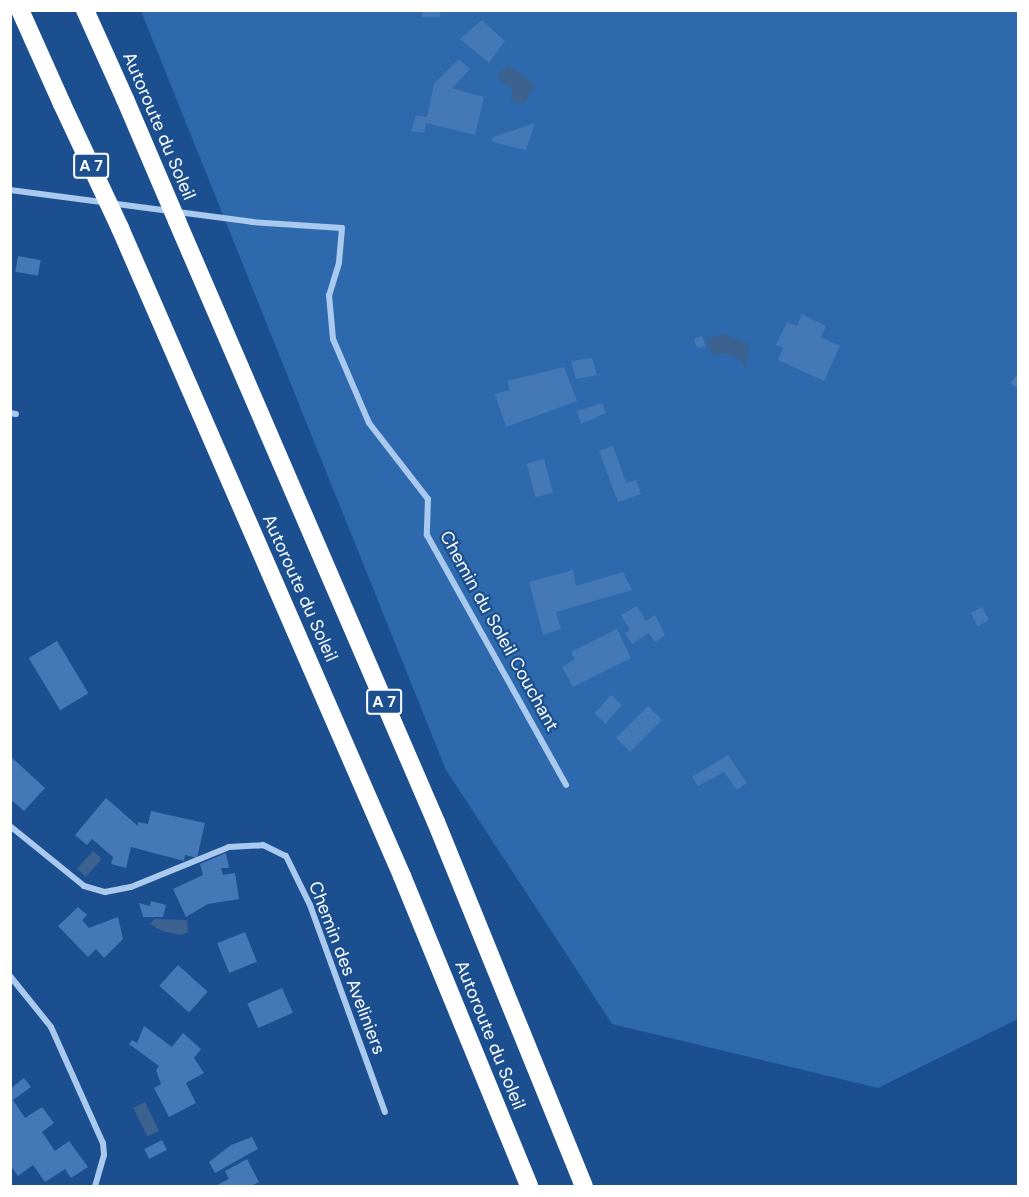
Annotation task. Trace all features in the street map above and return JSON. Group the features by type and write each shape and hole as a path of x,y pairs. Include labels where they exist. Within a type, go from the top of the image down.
{"highway":[{"name":"Autoroute du Soleil","path":"20,10 120,228 402,876 530,1186"},
{"name":"Autoroute du Soleil","path":"85,10 436,822 584,1186"}],"street":[{"name":"Chemin du Soleil Couchant","path":"10,190 252,222 342,228 339,263 329,295 333,339 369,423 428,499 427,535 566,785"},
{"name":"Chemin des Aveliniers","path":"10,826 84,886 105,892 131,887 229,847 263,844 285,856 310,905 385,1112"},
{"path":"10,976 51,1027 103,1143 105,1155 95,1186"}],"shaded area":[{"path":"141,11 1018,11 1018,1019 878,1088 612,1024 446,770"},
{"path":"507,64 535,85 524,104 510,100 514,90 497,78"},
{"path":"724,334 749,344 746,368 741,360 726,353 713,355 706,339"},
{"path":"93,851 102,859 86,877 77,869"},
{"path":"154,919 187,920 188,932 181,935 162,931 150,924"},
{"path":"145,1102 159,1131 147,1136 133,1108"}],"building":[{"path":"422,10 440,10 440,17 422,17"},
{"path":"482,20 505,41 489,63 460,39"},
{"path":"459,59 470,69 452,88 484,97 475,135 426,123 424,133 411,131 416,115 427,117 434,84"},
{"path":"535,123 526,150 491,142 493,137"},
{"path":"18,256 41,260 38,276 15,272"},
{"path":"802,314 826,326 821,337 840,346 824,381 778,360 783,348 776,345 787,322 797,326"},
{"path":"702,336 706,346 697,348 694,339"},
{"path":"592,358 597,375 576,379 571,361"},
{"path":"564,367 577,401 506,427 495,394 510,390 507,381"},
{"path":"1018,373 1018,388 1010,383"},
{"path":"602,403 606,413 581,424 577,411"},
{"path":"613,446 626,483 636,480 641,494 618,502 599,451"},
{"path":"544,459 553,493 536,497 527,464"},
{"path":"573,570 576,586 623,572 632,590 556,612 561,629 543,635 529,582"},
{"path":"637,606 646,621 655,615 665,635 655,642 649,633 632,644 625,633 630,630 621,615"},
{"path":"982,607 989,620 978,626 971,613"},
{"path":"617,629 631,658 573,687 562,667 575,659 571,652"},
{"path":"57,641 88,693 60,710 29,658"},
{"path":"611,695 622,705 605,724 594,714"},
{"path":"648,706 662,720 630,752 616,738"},
{"path":"728,755 747,783 737,790 724,772 698,786 692,777"},
{"path":"10,756 45,788 24,811 10,799"},
{"path":"106,798 138,826 138,822 148,824 151,811 205,823 197,858 185,855 184,861 131,847 126,868 111,864 113,857 92,839 87,845 75,835"},
{"path":"226,853 229,868 221,868 223,875 235,873 239,899 208,904 186,917 173,889 203,875 200,864"},
{"path":"151,901 166,905 163,917 143,917 139,903 150,906"},
{"path":"78,907 87,915 82,920 89,928 118,917 123,939 104,958 96,949 88,957 58,926"},
{"path":"245,932 257,962 229,973 217,943"},
{"path":"178,965 208,992 189,1013 159,986"},
{"path":"282,988 293,1013 258,1028 247,1003"},
{"path":"144,1026 172,1047 183,1033 201,1049 194,1058 204,1073 186,1083 196,1103 169,1117 154,1088 161,1084 156,1070 159,1066 129,1044 132,1040 137,1043"},
{"path":"24,1078 31,1087 13,1100 25,1118 42,1107 54,1123 42,1132 55,1151 69,1141 88,1167 71,1178 65,1169 45,1182 33,1165 18,1176 10,1165 10,1089"},
{"path":"252,1137 258,1149 215,1173 209,1162 231,1145"},
{"path":"162,1140 167,1150 149,1159 144,1149"},
{"path":"247,1159 259,1182 251,1186 215,1186 229,1179 225,1171"}]}
